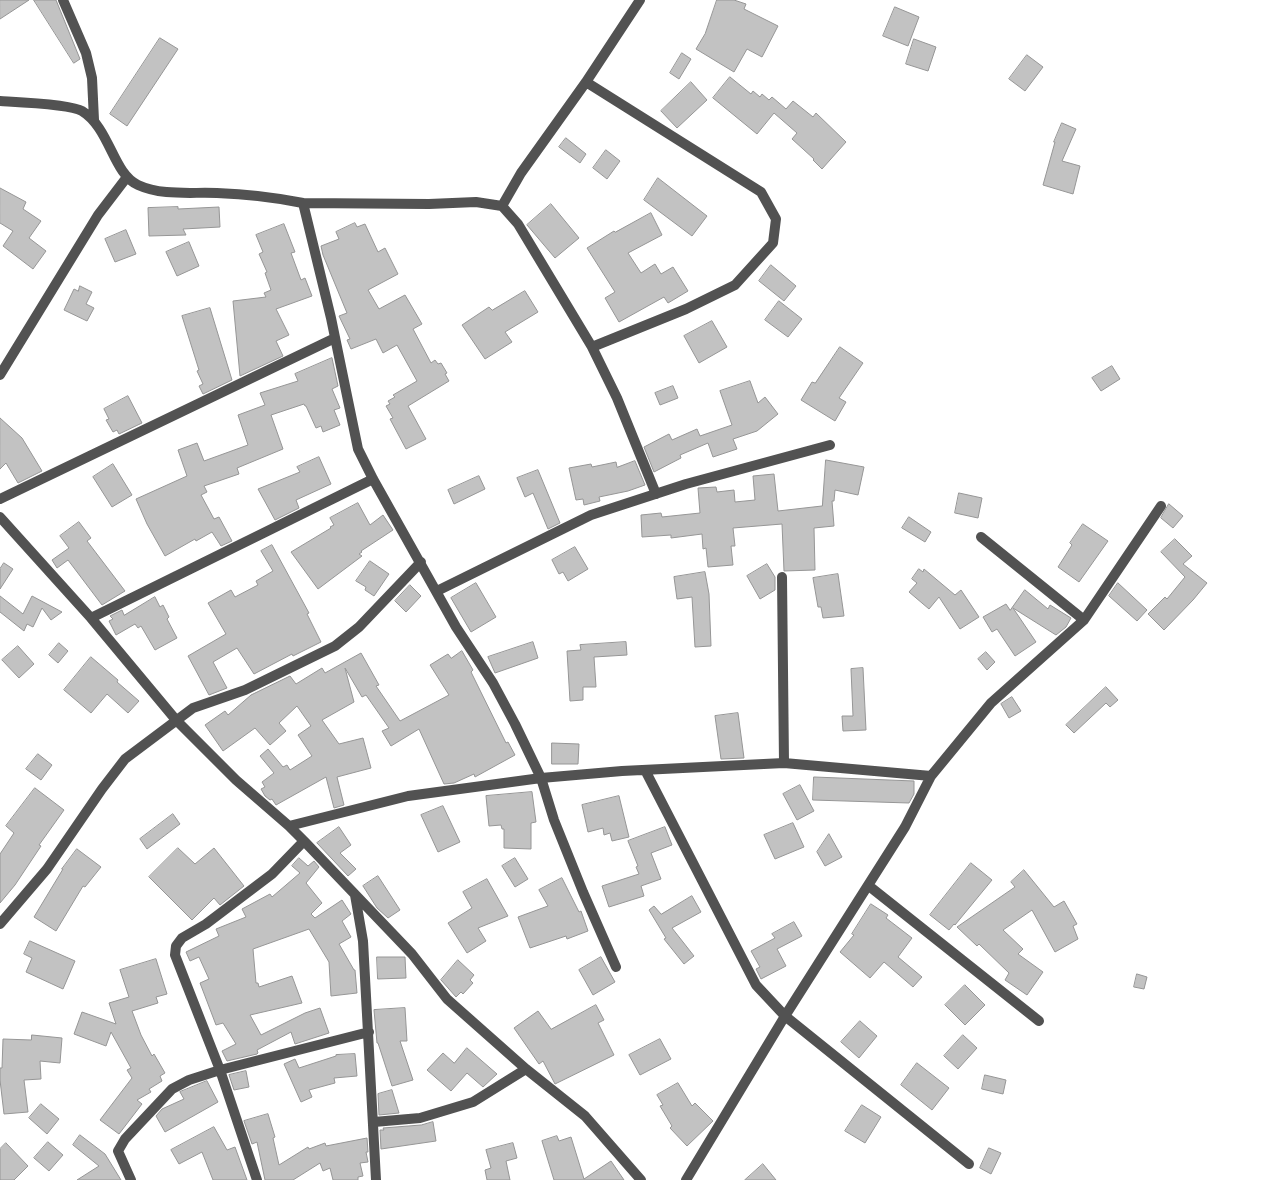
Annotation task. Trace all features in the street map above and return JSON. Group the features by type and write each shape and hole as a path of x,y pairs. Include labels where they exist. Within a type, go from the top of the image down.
{"street":[{"path":"63,0 86,53 92,78 94,120"},
{"path":"502,206 521,172 586,82 640,0"},
{"path":"586,82 761,192 776,219 773,243 735,285 686,309 592,347"},
{"path":"0,101 81,110 94,120 127,177 135,184 154,192 262,195 303,203 429,204 476,202 502,206 518,224 592,347 617,398 656,494"},
{"path":"0,375 98,215 127,177"},
{"path":"303,203 335,338 358,449 456,626 494,684 541,778 554,820 616,967"},
{"path":"0,499 335,338"},
{"path":"437,591 591,514 686,484 830,445"},
{"path":"91,618 373,479"},
{"path":"686,1180 785,1016 905,827 931,776 990,703 1084,620 1161,506"},
{"path":"0,517 91,618 176,720 236,780 304,841 412,954 447,999 526,1070 585,1116 641,1180"},
{"path":"981,537 1084,620"},
{"path":"0,924 47,869 102,789 125,760 193,708 245,690 335,646 358,627 421,562"},
{"path":"782,577 784,763"},
{"path":"289,826 408,796 541,778 645,770 784,763 931,776"},
{"path":"645,770 756,985 785,1016 969,1164"},
{"path":"257,1180 220,1070 175,955 176,946 182,938 206,924 272,874 304,841"},
{"path":"869,886 1039,1021"},
{"path":"355,895 362,941 369,1032 376,1180"},
{"path":"131,1180 118,1151 125,1139 172,1089 189,1080 220,1070 369,1032"},
{"path":"374,1122 420,1118 473,1102 526,1070"}],"building":[{"path":"0,0 29,0 0,19"},
{"path":"34,0 56,0 80,59 74,63"},
{"path":"717,0 734,0 746,4 744,9 778,26 762,57 747,49 734,72 696,49 705,34"},
{"path":"895,7 919,17 908,46 883,36"},
{"path":"160,38 178,49 127,126 110,114"},
{"path":"914,39 936,47 928,71 906,64"},
{"path":"682,53 691,59 679,79 670,73"},
{"path":"1027,55 1043,67 1025,91 1009,79"},
{"path":"730,77 751,94 753,91 760,97 762,94 769,100 772,97 786,109 793,101 813,117 816,113 846,142 822,169 792,139 797,133 774,113 757,134 713,98"},
{"path":"691,82 707,100 677,128 661,111"},
{"path":"1062,123 1076,129 1062,161 1080,166 1073,194 1043,185 1054,142"},
{"path":"566,138 586,154 580,163 559,147"},
{"path":"606,150 620,161 607,179 593,168"},
{"path":"658,178 707,216 692,236 644,200"},
{"path":"0,188 26,202 23,209 41,221 29,238 46,251 33,269 3,246 13,231 0,223"},
{"path":"551,204 579,238 555,258 527,225"},
{"path":"178,207 178,209 219,207 220,227 183,229 186,235 149,236 148,208"},
{"path":"651,213 662,235 628,253 641,273 655,264 661,274 673,267 688,291 668,303 664,297 619,322 605,298 615,292 587,248 614,231"},
{"path":"355,223 357,227 365,224 378,252 385,248 398,274 368,290 379,309 405,295 422,324 413,329 431,363 435,360 438,364 441,363 449,381 408,406 426,439 406,449 390,419 393,418 386,406 390,404 388,401 395,397 393,395 417,381 397,345 383,353 376,339 351,349 347,340 350,339 339,316 347,313 323,255 321,246 339,239 336,232"},
{"path":"284,224 295,252 291,253 301,280 305,278 312,296 276,309 289,335 276,341 283,356 240,376 233,301 266,297 264,293 271,290 265,273 267,272 259,254 263,252 256,235"},
{"path":"126,230 136,254 115,262 105,239"},
{"path":"189,242 199,266 177,276 166,252"},
{"path":"771,265 796,286 784,301 759,281"},
{"path":"80,286 92,292 86,304 94,308 87,321 64,310 74,289 78,291"},
{"path":"525,291 538,312 505,332 512,342 485,359 462,325 489,307 492,310"},
{"path":"779,301 802,319 788,337 765,320"},
{"path":"210,308 232,380 203,394 199,386 203,384 197,371 199,370 182,316"},
{"path":"712,321 727,347 699,363 684,336"},
{"path":"840,347 863,363 839,398 846,402 835,421 801,400 812,382 815,383"},
{"path":"332,358 338,386 332,389 340,408 334,410 340,425 323,432 321,426 316,428 304,404 271,415 283,449 237,468 239,474 204,486 207,492 201,495 214,519 219,517 232,541 221,546 212,532 165,556 147,524 136,499 187,476 178,450 197,443 204,461 248,445 238,415 265,405 260,393 298,381 295,374"},
{"path":"1112,366 1120,379 1101,391 1092,378"},
{"path":"750,381 758,403 765,397 778,414 757,431 733,439 737,449 713,457 708,443 680,455 681,458 654,472 644,447 669,434 672,440 697,429 700,436 732,425 720,391"},
{"path":"673,386 678,398 660,405 655,393"},
{"path":"128,396 142,423 119,434 117,430 113,432 106,420 109,419 104,409"},
{"path":"0,418 22,438 42,471 18,483 6,463 0,469"},
{"path":"319,457 331,484 296,500 299,508 275,520 258,489 300,472 297,467"},
{"path":"826,460 864,467 858,495 835,490 834,501 832,501 834,526 814,528 815,570 784,571 782,524 733,528 735,546 731,546 733,565 708,567 706,548 703,549 702,534 671,538 671,535 642,537 641,515 661,513 662,517 700,513 698,488 716,487 717,492 734,490 735,502 755,500 753,476 774,474 778,511 822,506"},
{"path":"635,461 645,485 628,491 599,497 600,501 584,505 583,499 576,500 569,468 591,464 592,467 616,462 617,467"},
{"path":"113,464 132,495 112,507 93,477"},
{"path":"538,470 560,523 548,529 533,493 525,497 517,478"},
{"path":"479,476 485,489 454,504 448,490"},
{"path":"959,493 982,498 978,518 955,513"},
{"path":"358,503 370,525 383,515 393,530 361,551 359,554 362,556 318,589 291,552 331,528 334,525 330,518"},
{"path":"1169,504 1183,516 1173,528 1161,518"},
{"path":"909,517 931,532 925,542 902,528"},
{"path":"79,522 91,538 87,541 125,591 102,605 68,560 57,568 52,560 69,548 60,536"},
{"path":"1083,524 1108,541 1079,582 1058,567 1072,545 1070,543"},
{"path":"1175,539 1192,556 1183,564 1207,583 1164,630 1148,614 1165,597 1167,599 1185,577 1161,552"},
{"path":"272,545 309,613 307,614 321,642 293,656 292,654 254,674 237,648 213,662 227,688 209,695 188,656 226,634 208,603 231,590 235,597 258,585 256,581 273,571 261,551"},
{"path":"575,547 588,569 568,581 563,572 559,574 552,560"},
{"path":"370,561 389,574 374,596 365,590 366,587 356,581"},
{"path":"4,563 13,569 0,589 0,569"},
{"path":"767,564 775,577 775,590 760,599 747,576"},
{"path":"919,569 923,572 924,569 955,595 961,590 979,617 960,629 939,597 929,609 909,592 917,583 912,579"},
{"path":"705,572 709,594 711,646 695,647 692,597 677,599 674,577"},
{"path":"838,574 844,616 823,618 821,607 818,607 813,578"},
{"path":"476,583 496,617 471,632 451,598"},
{"path":"1118,583 1147,610 1137,621 1109,596"},
{"path":"410,585 421,596 406,612 395,601"},
{"path":"1025,590 1048,609 1050,605 1071,618 1066,627 1056,635 1013,608 1036,642 1015,656 997,629 992,632 983,617 1006,604 1010,610"},
{"path":"0,596 23,614 32,596 62,612 51,620 42,608 33,627 27,624 24,631 0,612"},
{"path":"155,597 160,607 163,605 169,617 167,619 177,638 155,650 141,626 138,628 135,624 116,635 109,621 113,619 110,616 122,610 124,615"},
{"path":"533,642 538,658 495,673 488,657"},
{"path":"626,642 627,655 594,657 596,687 583,687 583,700 570,701 567,651 581,650 580,645"},
{"path":"59,643 68,651 58,663 49,655"},
{"path":"18,646 34,664 19,678 2,660"},
{"path":"462,651 473,670 471,672 506,743 508,742 515,755 475,777 474,774 454,783 444,784 419,729 391,746 382,731 389,728 366,695 362,697 345,668 354,702 322,720 339,744 363,738 371,768 337,777 344,805 334,808 326,777 276,805 272,799 270,800 265,796 261,789 265,787 262,782 274,773 260,756 268,749 283,767 287,765 290,770 312,756 298,735 311,726 297,706 279,723 286,731 270,745 255,728 223,751 205,725 225,711 228,715 251,695 290,676 296,684 322,668 325,673 361,653 379,685 376,686 400,721 449,695 430,665 448,654 451,658"},
{"path":"986,652 995,662 987,670 978,659"},
{"path":"91,657 139,701 128,713 107,694 91,713 64,690"},
{"path":"863,668 866,730 843,731 842,716 853,716 851,669"},
{"path":"1106,687 1118,700 1110,707 1106,703 1074,733 1066,725"},
{"path":"1012,697 1021,711 1009,718 1001,704"},
{"path":"738,713 744,758 721,759 715,716"},
{"path":"552,743 579,744 578,764 552,764"},
{"path":"38,754 52,765 41,780 26,769"},
{"path":"814,777 914,781 914,794 909,803 813,800"},
{"path":"800,785 814,811 797,820 783,794"},
{"path":"35,788 64,810 39,845 41,846 15,885 0,903 0,854 14,833 6,826"},
{"path":"532,792 536,822 531,823 531,849 504,848 504,829 502,829 501,825 489,826 486,796"},
{"path":"619,796 629,837 612,841 610,833 604,835 603,828 588,832 582,805"},
{"path":"443,806 460,842 438,852 421,815"},
{"path":"173,814 180,824 147,849 140,839"},
{"path":"793,823 804,847 775,859 764,835"},
{"path":"339,827 351,845 340,853 356,869 348,876 317,843"},
{"path":"665,827 672,845 651,853 661,879 641,886 644,896 609,907 602,886 639,874 636,867 638,866 628,841"},
{"path":"829,834 842,857 825,866 817,852"},
{"path":"178,848 195,864 214,848 244,886 220,905 214,898 192,920 149,877"},
{"path":"77,849 101,867 85,887 83,886 56,931 34,917 62,869"},
{"path":"299,858 308,866 314,861 319,867 306,883 322,903 311,914 315,918 342,900 351,914 342,921 351,937 339,944 355,970 357,993 331,996 329,962 309,929 253,949 256,983 258,983 259,987 292,976 302,1003 250,1015 261,1035 305,1013 320,1008 329,1033 295,1044 291,1032 257,1050 257,1054 227,1061 222,1051 236,1044 223,1023 216,1025 200,983 209,979 199,957 190,961 186,952 219,936 216,929 246,917 242,909 270,894 272,897 300,873 292,866"},
{"path":"515,858 528,879 515,887 502,866"},
{"path":"971,863 992,880 949,930 930,915"},
{"path":"1024,870 1054,907 1064,901 1077,924 1073,926 1078,939 1055,952 1032,910 1003,930 1023,949 1018,954 1043,972 1027,995 1005,980 1009,973 979,944 977,946 957,927 1015,887 1011,882"},
{"path":"378,876 400,910 388,918 377,908 363,886"},
{"path":"562,878 579,912 581,911 588,931 567,939 566,936 530,948 518,917 548,906 539,890"},
{"path":"487,879 508,916 478,928 486,941 467,953 448,923 472,908 463,892"},
{"path":"692,896 701,912 672,928 694,956 684,964 664,939 666,938 649,910 654,906 661,914"},
{"path":"871,904 888,915 886,918 912,938 898,957 922,977 913,987 884,962 870,978 840,952 854,935 852,934"},
{"path":"794,922 802,936 777,949 786,966 761,979 756,969 760,967 751,951 775,938 772,934"},
{"path":"30,941 75,961 63,989 26,972 32,958 24,954"},
{"path":"377,957 405,957 406,978 378,979"},
{"path":"601,957 615,982 593,995 579,970"},
{"path":"156,959 167,994 156,997 158,1003 132,1011 141,1035 152,1056 154,1054 165,1073 160,1076 162,1081 149,1089 151,1092 137,1100 142,1104 119,1134 100,1120 132,1078 127,1070 131,1068 111,1032 106,1046 74,1034 82,1012 116,1024 109,1003 129,997 120,970"},
{"path":"458,960 474,975 470,980 473,983 463,994 461,992 456,997 441,980"},
{"path":"1137,974 1147,977 1144,989 1134,987"},
{"path":"965,985 985,1005 965,1025 945,1005"},
{"path":"596,1005 604,1020 598,1023 614,1055 555,1084 543,1061 539,1064 514,1028 538,1011 551,1029"},
{"path":"405,1008 407,1041 400,1041 413,1080 392,1086 377,1043 374,1010"},
{"path":"860,1021 877,1036 859,1058 841,1042"},
{"path":"32,1035 62,1038 60,1063 40,1061 41,1079 24,1080 28,1112 4,1114 0,1080 3,1039 31,1040"},
{"path":"963,1035 977,1048 958,1069 944,1056"},
{"path":"660,1039 671,1059 640,1075 629,1055"},
{"path":"467,1048 497,1074 483,1087 467,1073 451,1091 427,1070 443,1053 454,1063"},
{"path":"355,1054 357,1076 334,1078 335,1083 309,1090 312,1097 301,1102 284,1064 295,1059 299,1068 336,1055"},
{"path":"917,1063 949,1088 932,1110 901,1085"},
{"path":"246,1071 249,1087 234,1090 229,1075"},
{"path":"985,1075 1006,1080 1003,1094 982,1089"},
{"path":"207,1081 218,1102 165,1132 156,1116 162,1109 184,1099 180,1092"},
{"path":"678,1083 692,1106 695,1103 713,1121 687,1146 670,1128 672,1126 660,1106 663,1105 657,1095"},
{"path":"392,1090 399,1113 379,1115 378,1094"},
{"path":"41,1104 59,1119 47,1134 29,1118"},
{"path":"862,1105 881,1117 865,1143 845,1131"},
{"path":"268,1114 275,1137 273,1138 279,1165 308,1147 309,1149 325,1143 326,1146 367,1138 368,1152 366,1152 368,1162 360,1163 363,1176 358,1177 358,1180 333,1180 330,1168 323,1171 320,1163 293,1180 265,1180 257,1142 252,1144 244,1121"},
{"path":"433,1122 436,1141 381,1149 380,1130 384,1130 383,1128 421,1125"},
{"path":"214,1127 227,1150 235,1147 247,1180 213,1180 202,1152 179,1164 171,1150"},
{"path":"80,1135 105,1154 121,1180 77,1180 99,1166 73,1145"},
{"path":"557,1136 559,1141 571,1137 584,1179 611,1161 624,1180 554,1180 542,1141"},
{"path":"48,1142 63,1155 49,1171 34,1158"},
{"path":"6,1143 28,1166 14,1180 0,1180 0,1149"},
{"path":"513,1143 517,1158 506,1161 510,1180 487,1180 485,1170 491,1168 486,1150"},
{"path":"989,1148 1001,1153 991,1174 980,1168"},
{"path":"763,1164 776,1180 745,1180"}]}
